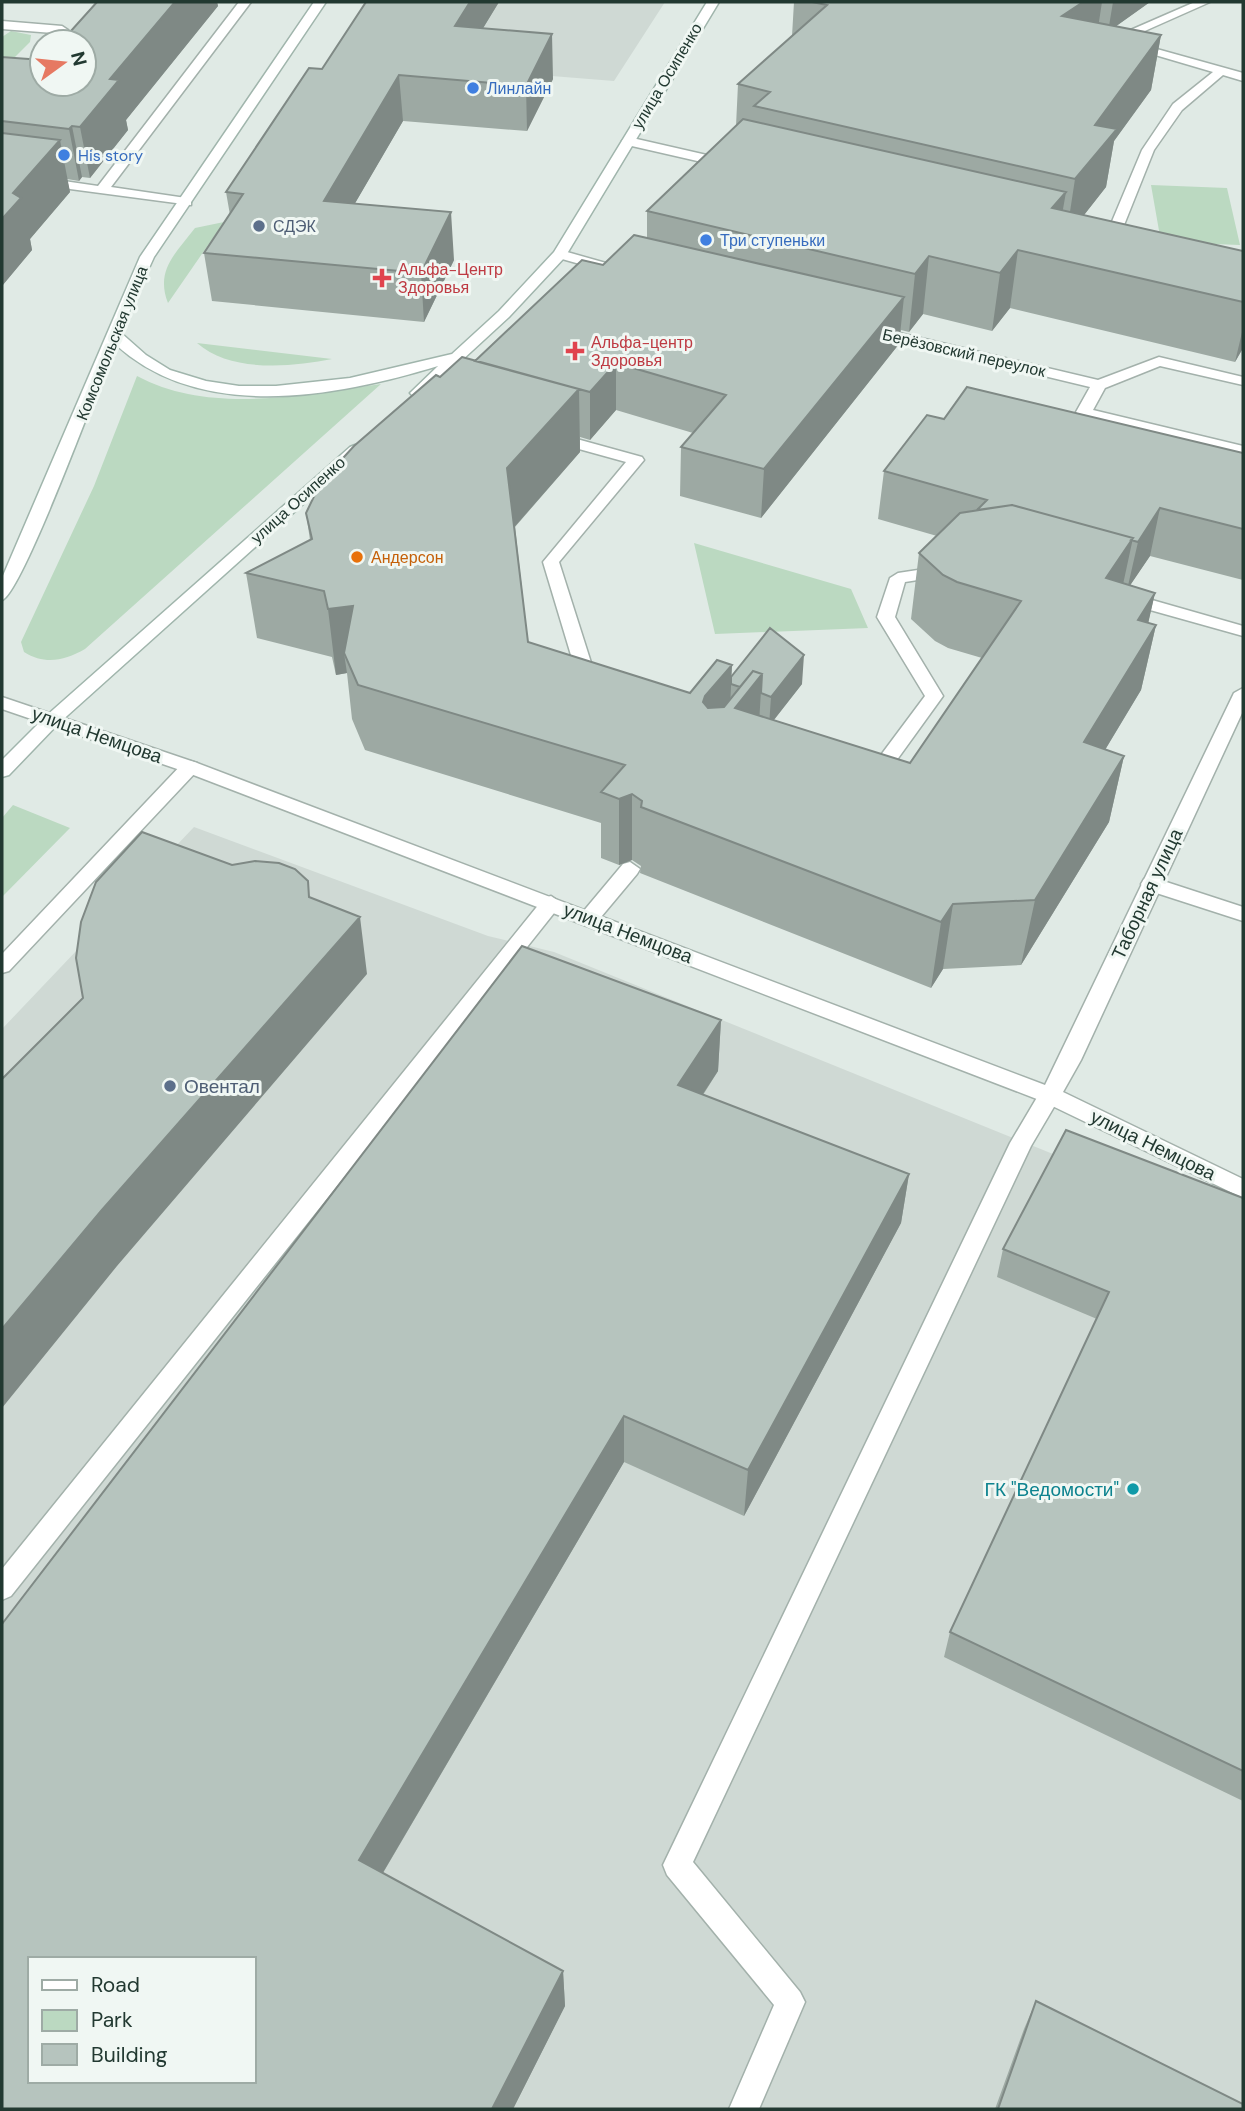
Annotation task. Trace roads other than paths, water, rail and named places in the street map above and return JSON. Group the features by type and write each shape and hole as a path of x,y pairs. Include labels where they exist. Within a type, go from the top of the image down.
{"main road":[{"path":"101,191 245,2"},
{"name":"Комсомольская улица","path":"2,595 54,486 113,334 147,257 320,2"},
{"name":"улица Осипенко","path":"438,406 407,403 504,314 560,254 713,2"},
{"path":"1204,2 1109,37 1243,77"},
{"path":"2,25 38,28"},
{"path":"2,90 13,89 28,71"},
{"path":"1105,254 1148,150 1177,107 1221,71"},
{"path":"628,141 748,169"},
{"path":"2,176 186,202"},
{"path":"560,254 623,271"},
{"name":"Берёзовский переулок","path":"854,327 1098,385"},
{"path":"113,334 143,362 173,378 214,387 258,390 363,382 397,375 459,355"},
{"path":"1243,380 1159,361 1098,385 1084,412 1243,451"},
{"path":"535,432 636,460 551,562 586,675 612,684"},
{"name":"улица Осипенко","path":"2,771 52,720 371,435"},
{"path":"855,763 879,771 934,696 886,617 898,578 964,568"},
{"path":"1104,592 1243,631"},
{"name":"Таборная улица","path":"744,2109 790,2002 677,1865 1021,1143 1070,1060 1243,693"},
{"name":"улица Немцова","path":"2,703 190,767 1050,1095 1243,1189"},
{"path":"2,966 190,767"},
{"path":"589,918 630,869"},
{"path":"1151,884 1243,914"},
{"path":"2,1588 551,904"}],"place":[{"name":"Линлайн","path":"473,88"},
{"name":"His story","path":"64,155"},
{"name":"СДЭК","path":"259,226"},
{"name":"Три ступеньки","path":"706,240"},
{"name":"Альфа-Центр Здоровья","path":"382,278"},
{"name":"Альфа-центр Здоровья","path":"575,351"},
{"name":"Андерсон","path":"357,557"},
{"name":"Овентал","path":"170,1086"},
{"name":"ГК \"Ведомости\"","path":"1133,1489"}]}
